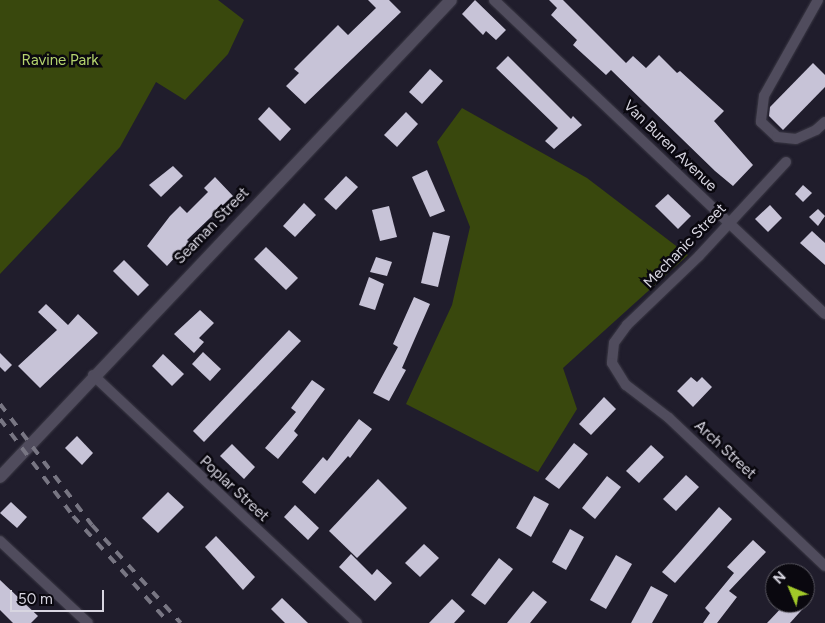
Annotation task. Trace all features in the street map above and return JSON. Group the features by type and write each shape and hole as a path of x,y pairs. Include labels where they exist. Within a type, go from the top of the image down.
{"street":[{"name":"Seaman Street","path":"0,477 93,376 451,0"},
{"name":"Van Buren Avenue","path":"494,0 825,314"},
{"path":"818,0 764,96 761,122 777,137 796,139 816,130 825,122"},
{"name":"Mechanic Street","path":"612,353 614,343 627,325 786,162"},
{"name":"Arch Street","path":"612,353 615,371 626,385 669,418 825,566"},
{"name":"Poplar Street","path":"93,376 353,622"},
{"path":"0,540 88,623"}],"green space":[{"name":"Ravine Park","path":"0,0 218,0 244,20 228,54 185,100 156,82 120,147 0,274"},
{"path":"462,108 587,178 688,255 563,368 577,409 538,472 406,404 452,305 470,227 437,142"}],"building":[{"path":"368,0 389,0 401,12 305,104 286,86 299,73 294,69 338,25 348,35 376,8"},
{"path":"475,0 506,30 496,40 486,31 483,35 462,14"},
{"path":"549,0 563,0 626,63 633,56 646,68 659,55 677,73 680,71 724,111 714,121 753,165 733,186 715,171 611,70 606,75 573,45 577,40 551,15 557,8"},
{"path":"508,56 571,119 573,116 582,125 554,149 545,141 558,128 496,68"},
{"path":"813,63 825,75 825,87 783,130 769,116 770,107"},
{"path":"430,69 443,81 422,104 409,92"},
{"path":"269,107 291,129 280,141 258,119"},
{"path":"406,112 418,124 397,147 384,135"},
{"path":"173,166 183,176 161,197 149,185"},
{"path":"427,170 445,211 430,217 412,177"},
{"path":"346,176 358,187 336,210 324,199"},
{"path":"215,177 233,196 187,240 189,242 167,266 147,246 180,206 187,213 208,192 204,188"},
{"path":"803,185 812,193 803,202 795,194"},
{"path":"668,194 691,216 678,229 655,206"},
{"path":"304,203 316,215 295,237 283,226"},
{"path":"770,205 782,218 768,232 755,219"},
{"path":"389,206 397,237 380,241 372,210"},
{"path":"818,209 825,216 818,226 809,217"},
{"path":"812,231 825,243 825,265 800,243"},
{"path":"433,232 450,236 438,287 421,283"},
{"path":"266,247 298,278 286,290 254,259"},
{"path":"376,257 392,262 387,276 370,272"},
{"path":"124,260 149,285 138,296 113,271"},
{"path":"369,277 384,284 375,310 359,305"},
{"path":"414,297 430,304 402,368 406,370 389,401 373,393 398,347 393,344"},
{"path":"46,304 68,325 78,314 98,333 40,388 18,366 57,330 38,312"},
{"path":"200,310 214,323 199,338 204,342 194,353 174,334"},
{"path":"289,330 301,341 204,442 193,431"},
{"path":"203,352 221,369 210,381 192,364"},
{"path":"0,353 12,365 5,372 0,367"},
{"path":"163,354 184,374 172,386 152,366"},
{"path":"691,377 697,382 702,377 712,387 693,407 677,391"},
{"path":"312,380 325,389 294,431 298,435 278,459 265,448 296,412 291,408"},
{"path":"604,397 616,409 591,435 579,424"},
{"path":"359,419 372,429 350,458 348,456 315,494 302,482 323,457 327,461"},
{"path":"77,436 93,453 82,465 65,448"},
{"path":"574,443 588,454 559,489 545,479"},
{"path":"232,444 255,467 244,479 220,456"},
{"path":"651,445 664,457 639,483 626,471"},
{"path":"686,475 699,487 676,511 663,499"},
{"path":"607,476 621,487 595,519 582,508"},
{"path":"378,479 407,508 357,558 329,531"},
{"path":"168,492 184,507 158,533 142,518"},
{"path":"534,496 549,504 531,537 516,528"},
{"path":"11,502 27,517 17,528 0,513"},
{"path":"295,505 319,528 308,540 284,517"},
{"path":"719,507 732,519 675,583 662,572"},
{"path":"570,529 584,537 566,570 552,562"},
{"path":"216,536 255,577 243,590 205,547"},
{"path":"753,540 766,552 729,591 737,597 717,623 703,623 710,613 705,608 734,573 727,567"},
{"path":"424,544 439,558 420,577 405,563"},
{"path":"351,554 372,575 377,569 392,583 375,601 339,567"},
{"path":"616,555 632,564 606,609 590,600"},
{"path":"499,558 513,569 485,605 471,595"},
{"path":"0,580 38,616 31,623 13,623 0,610"},
{"path":"651,586 668,595 652,623 631,623"},
{"path":"533,591 547,602 530,623 507,623"},
{"path":"282,598 308,623 285,623 271,609"},
{"path":"452,599 465,611 454,623 429,623"},
{"path":"776,613 799,613 790,623 767,623"}],"railway":[{"path":"0,404 92,525 181,623"},
{"path":"0,419 73,516 169,623"}]}
